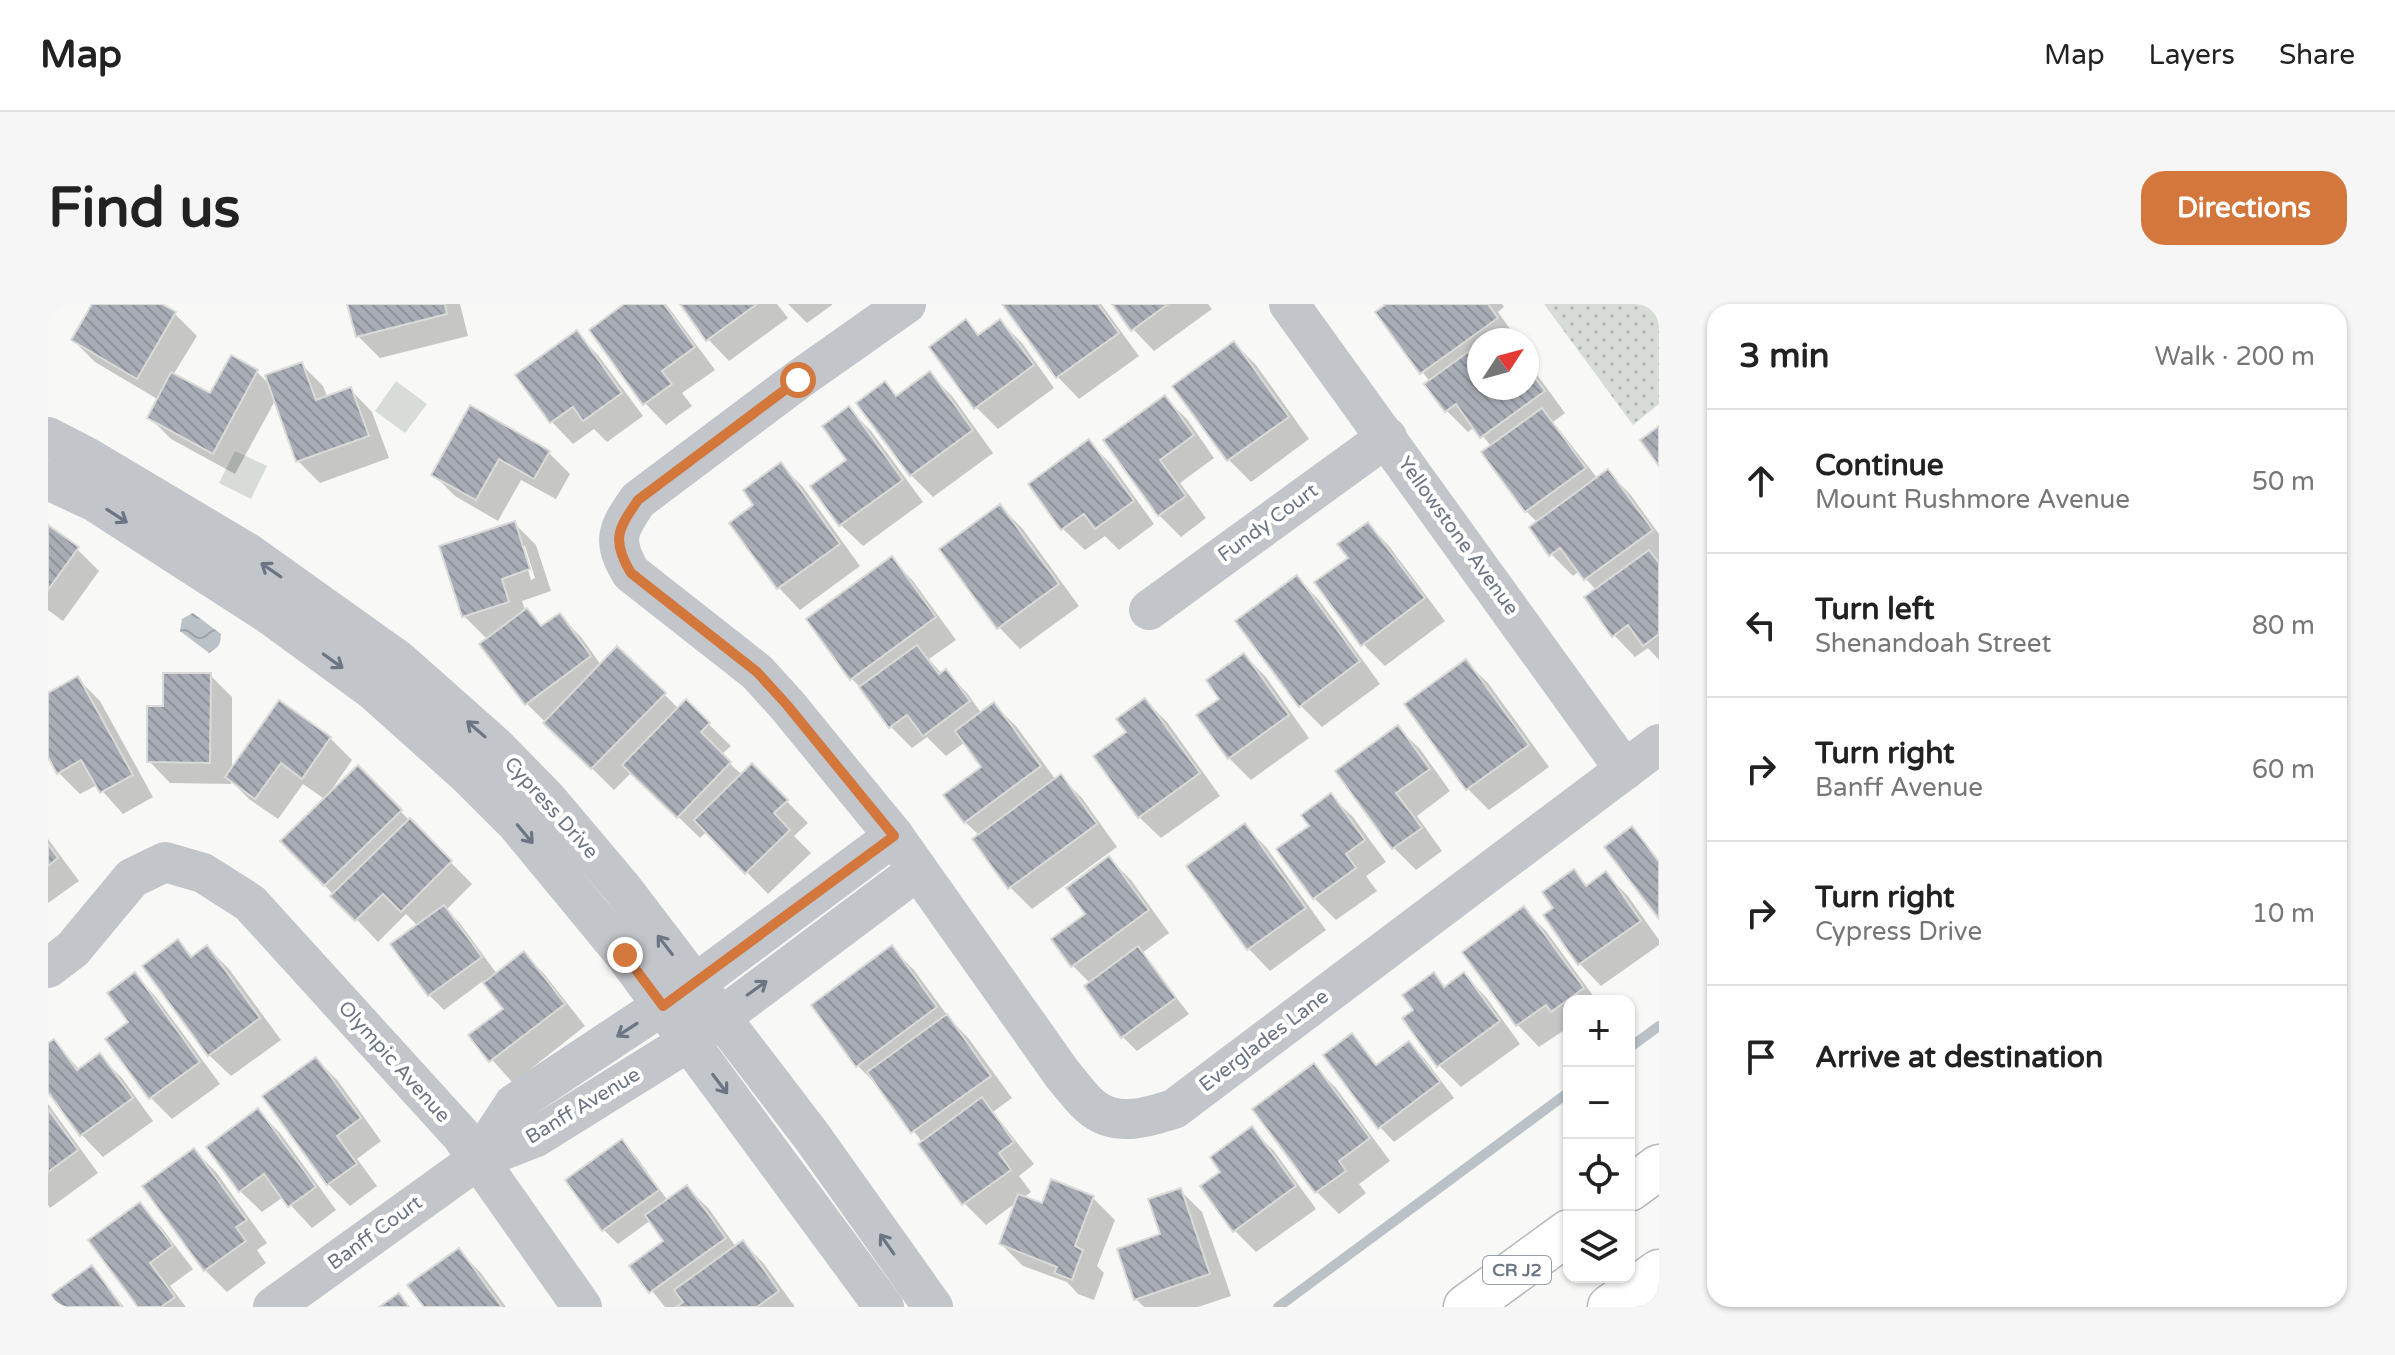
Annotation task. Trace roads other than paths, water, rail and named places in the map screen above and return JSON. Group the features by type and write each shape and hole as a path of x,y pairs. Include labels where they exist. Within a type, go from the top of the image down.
{"main road":[{"path":"1635,1185 1659,1167"},
{"name":"CR J2","path":"1466,1307 1563,1236"},
{"path":"1610,1307 1659,1272"}],"street":[{"name":"Everglades Lane","path":"906,304 798,380 638,500 621,524 620,555 631,573 757,672 787,705 894,836 1063,1075 1092,1109 1106,1115 1140,1121 1174,1109 1659,744"},
{"name":"Yellowstone Avenue","path":"1289,304 1625,770"},
{"name":"Cypress Drive","path":"48,437 248,553 398,660 496,747 546,798 622,888 813,1138 933,1307"},
{"name":"Fundy Court","path":"1149,610 1387,437"},
{"name":"Cypress Drive","path":"48,480 95,502 269,614 373,690 469,776 516,823 625,955 884,1307"},
{"name":"Banff Avenue","path":"477,1160 514,1104 695,984 894,836"},
{"name":"Olympic Avenue","path":"48,968 73,949 132,878 165,862 203,873 250,903 461,1135 582,1307"},
{"name":"Banff Avenue","path":"477,1160 536,1137 688,1042 918,870"},
{"name":"Banff Court","path":"273,1307 477,1160"}],"water":[{"path":"193,613 221,634 218,646 209,653 180,631 182,619"}],"waterway":[{"path":"1635,1044 1659,1026"},
{"path":"1278,1307 1563,1096"}]}
